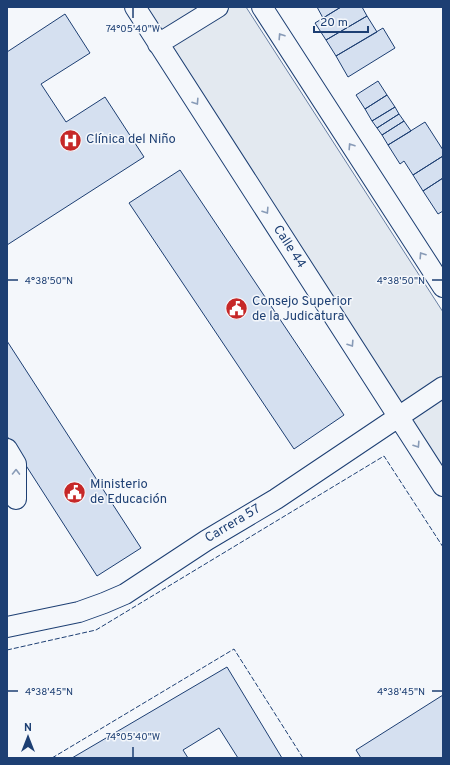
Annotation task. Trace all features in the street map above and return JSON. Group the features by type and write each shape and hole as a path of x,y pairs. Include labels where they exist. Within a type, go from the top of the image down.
{"street":[{"name":"Calle 44","path":"135,7 398,416 440,476"},
{"path":"158,44 218,7"},
{"path":"262,7 443,287"},
{"name":"Carrera 57","path":"7,627 79,612 125,594 207,540 276,499 443,386"},
{"path":"7,449 16,464 16,499"}],"shaded area":[{"path":"147,7 246,7 443,312 443,469"}],"building":[{"path":"317,7 341,7 323,18"},
{"path":"341,7 362,7 367,16 326,40 315,23"},
{"name":"Clínica del Niño","path":"65,14 90,53 41,84 66,122 105,97 144,157 7,245 7,52"},
{"path":"367,16 377,32 336,56 326,40"},
{"path":"383,28 395,48 348,77 336,56"},
{"path":"378,81 387,95 365,109 356,95"},
{"path":"387,95 395,107 372,121 365,109"},
{"path":"395,107 399,114 377,128 372,121"},
{"path":"399,114 404,121 382,135 377,128"},
{"path":"404,121 411,131 388,145 382,135"},
{"path":"425,122 443,150 443,156 413,175 404,161 400,164 388,145"},
{"path":"443,156 443,178 423,191 413,175"},
{"name":"Consejo Superior de la Judicatura","path":"180,170 344,415 294,449 129,203"},
{"path":"443,178 443,211 438,214 423,191"},
{"name":"Ministerio de Educación","path":"7,341 141,548 97,576 7,436"},
{"path":"227,667 282,758 238,758 219,728 183,750 188,758 72,758"},
{"path":"443,695 443,758 361,758 356,750"}],"fence":[{"path":"7,650 96,630 384,456 443,547"},
{"path":"52,758 234,649 303,758"}],"place":[{"name":"Clínica del Niño","path":"70,140"},
{"name":"Consejo Superior de la Judicatura","path":"237,309"},
{"name":"Ministerio de Educación","path":"74,492"}]}
